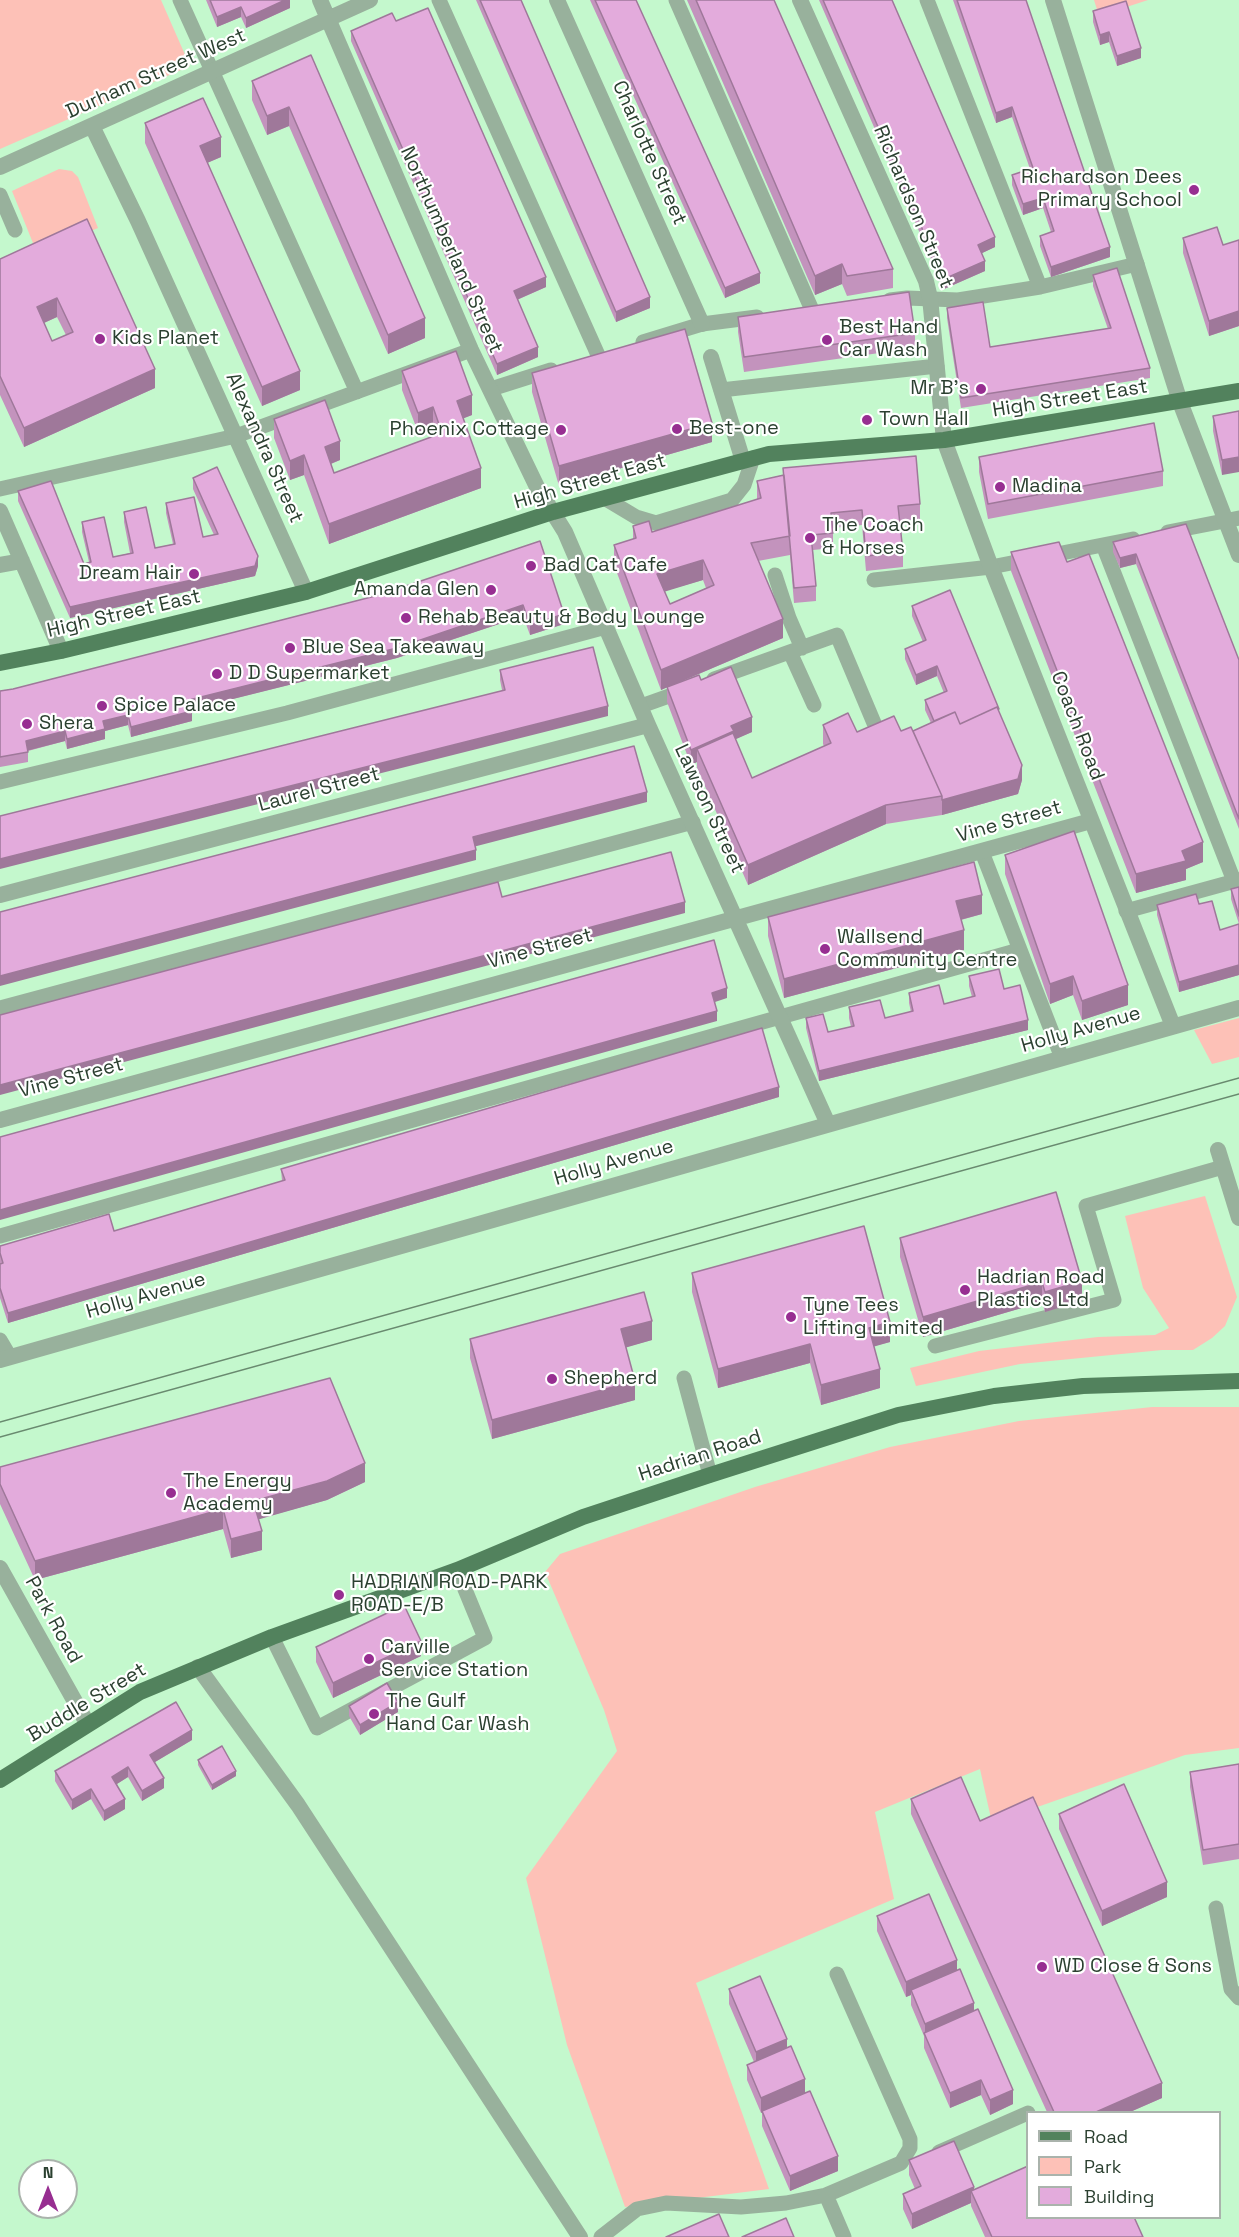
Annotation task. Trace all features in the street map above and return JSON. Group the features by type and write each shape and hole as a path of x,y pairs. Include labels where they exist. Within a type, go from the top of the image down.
{"main road":[{"name":"High Street East","path":"0,663 61,651 306,592 553,512 770,454 944,440 1239,391"},
{"name":"Hadrian Road","path":"198,1667 272,1637 457,1570 584,1517 898,1415 994,1396 1083,1386 1239,1381"},
{"name":"Buddle Street","path":"0,1780 87,1723 140,1692 198,1667"}],"street":[{"name":"Northumberland Street","path":"320,0 471,350 537,487 553,512"},
{"name":"Durham Street West","path":"0,167 370,0"},
{"name":"Charlotte Street","path":"558,0 702,324"},
{"name":"Richardson Street","path":"800,0 926,281 930,298 944,440"},
{"path":"1053,0 1180,402 1232,519 1239,555"},
{"name":"Alexandra Street","path":"92,126 138,221 306,592"},
{"path":"711,357 748,460"},
{"name":"Coach Road","path":"944,440 991,567 1173,1026"},
{"path":"0,511 61,651"},
{"name":"Lawson Street","path":"553,512 565,532 648,725 828,1124"},
{"path":"0,565 22,561"},
{"name":"Laurel Street","path":"0,895 648,725"},
{"name":"Vine Street","path":"0,1120 1091,821"},
{"name":"Holly Avenue","path":"5,1359 1239,1008"},
{"path":"1218,1150 1239,1218"},
{"name":"Park Road","path":"0,1569 87,1723"},
{"path":"198,1667 298,1805 580,2237"}],"lane":[{"path":"180,0 357,392"},
{"path":"439,0 598,356"},
{"path":"676,0 812,310"},
{"path":"927,0 1040,287"},
{"path":"0,195 15,230"},
{"path":"875,302 907,298 958,300 1040,287 1137,264"},
{"path":"629,346 702,324 768,316"},
{"path":"0,489 236,436 471,350"},
{"path":"491,388 566,365"},
{"path":"722,390 937,366"},
{"path":"606,499 636,517 656,523 732,500 744,485 748,460"},
{"path":"874,580 991,567 1232,519"},
{"path":"1103,545 1237,881 1126,911"},
{"path":"775,575 814,705"},
{"path":"0,782 309,707 606,627"},
{"path":"641,706 837,635 874,723"},
{"path":"0,1008 693,822"},
{"path":"981,852 1062,1058"},
{"path":"0,1236 1019,950"},
{"path":"935,1346 1114,1300 1086,1206 1223,1167"},
{"path":"0,1340 5,1359"},
{"path":"684,1378 710,1475"},
{"path":"272,1637 317,1728 485,1638 457,1570"},
{"path":"1216,1908 1231,1989 1239,1998"},
{"path":"837,1974 910,2139 910,2148 918,2156"},
{"path":"601,2237 637,2209 666,2203 741,2206 786,2203 826,2194 1026,2114"},
{"path":"826,2194 844,2237"}],"green space":[{"path":"0,0 161,0 190,66 0,149"},
{"path":"1094,0 1148,0 1099,16"},
{"path":"59,169 72,171 78,177 98,228 37,253 12,191"},
{"path":"1239,1018 1239,1057 1212,1064 1194,1030"},
{"path":"1205,1196 1237,1297 1225,1326 1212,1338 1193,1350 1162,1350 1020,1364 916,1386 910,1368 979,1351 1098,1337 1155,1335 1169,1328 1143,1288 1125,1216"},
{"path":"1152,1407 1239,1407 1239,1748 1185,1755 992,1823 980,1769 875,1812 894,1899 696,1983 769,2189 625,2207 567,2045 526,1878 617,1751 604,1710 545,1572 560,1554 755,1487 890,1447 1019,1421"}],"building":[{"path":"210,0 285,0 246,18 241,7 217,17"},
{"path":"480,0 521,0 650,297 616,312"},
{"path":"595,0 636,0 760,273 725,288"},
{"path":"696,0 774,0 893,269 847,276 842,264 815,276"},
{"path":"823,0 892,0 995,237 978,245 985,261 944,279"},
{"path":"957,0 1026,0 1110,247 1051,267 1040,236 1054,231 1043,198 1023,204 1012,175 1033,168 1012,107 996,113"},
{"path":"1126,1 1141,48 1117,56 1109,32 1100,35 1093,11"},
{"path":"428,8 546,277 514,291 538,347 497,364 351,31 392,13 396,21"},
{"path":"311,55 425,318 388,335 289,107 267,116 252,81"},
{"path":"203,98 221,137 200,146 300,371 262,387 145,123"},
{"name":"Kids Planet","path":"87,219 155,369 24,428 0,376 0,259","holes":["57,298 73,332 52,341 37,307"]},
{"name":"Richardson Dees Primary School","path":"1217,227 1223,245 1239,240 1239,311 1209,321 1183,238"},
{"path":"1117,268 1150,368 961,398 947,308 983,302 990,347 1111,328 1093,275"},
{"name":"Best Hand Car Wash","path":"909,292 915,333 744,357 738,317"},
{"path":"685,329 712,423 559,466 532,373"},
{"path":"456,351 472,395 457,401 481,468 329,524 304,455 290,461 274,419 325,400 340,441 325,447 334,473 442,433 433,407 418,413 402,371"},
{"path":"1239,411 1239,457 1222,460 1213,416"},
{"path":"1154,423 1163,471 988,504 979,457"},
{"name":"The Coach & Horses","path":"916,456 920,504 898,506 903,552 866,556 862,510 831,513 833,533 811,535 816,586 794,588 783,468"},
{"path":"217,467 258,556 255,566 70,607 18,491 51,481 84,564 91,562 82,522 104,517 113,557 133,553 124,512 146,507 155,548 175,544 166,503 194,497 203,537 218,534 193,478"},
{"path":"784,475 790,536 751,543 783,619 661,670 614,545 636,538 633,526 649,521 652,532 761,498 757,481","holes":["703,560 714,585 670,604 657,574"]},
{"path":"1186,524 1239,660 1239,819 1136,554 1120,558 1113,542"},
{"path":"540,541 564,614 530,625 523,605 397,648 189,700 192,711 131,727 128,715 103,721 105,729 67,739 65,731 26,741 28,752 0,757 0,691 379,595"},
{"path":"1059,542 1067,562 1089,554 1203,842 1182,851 1186,861 1136,874 1011,552"},
{"path":"950,590 999,709 997,707 960,724 955,712 934,721 925,700 947,691 937,666 916,675 905,649 926,640 912,606"},
{"path":"593,647 608,706 0,859 0,816 505,690 500,670"},
{"path":"731,667 752,717 731,726 734,731 691,750 667,687 699,675 701,680"},
{"path":"997,707 1022,765 1018,779 942,800 913,731 955,712 960,724"},
{"path":"848,713 857,732 894,716 901,731 911,727 942,796 886,805 748,865 697,749 733,733 752,778 831,743 823,725"},
{"path":"634,746 647,792 473,837 476,850 0,976 0,912"},
{"path":"1074,831 1128,985 1082,1001 1073,976 1050,984 1005,855"},
{"path":"671,852 685,902 0,1085 0,1015 498,882 502,897"},
{"path":"974,862 982,895 956,901 964,930 784,979 768,917"},
{"path":"1239,887 1239,916 1231,889"},
{"path":"1196,894 1199,904 1212,901 1220,930 1239,924 1239,965 1179,982 1157,905"},
{"path":"714,940 727,988 712,993 717,1011 0,1210 0,1137"},
{"path":"999,969 1004,989 1020,985 1028,1020 819,1071 806,1018 823,1014 828,1032 854,1026 849,1007 880,1000 885,1018 913,1011 909,993 939,985 944,1004 975,996 969,976"},
{"path":"762,1028 779,1087 8,1313 0,1288 0,1264 3,1263 0,1246 109,1214 114,1231 285,1180 281,1169"},
{"path":"1056,1192 1082,1281 1045,1292 1042,1282 923,1317 900,1238"},
{"name":"Tyne Tees Lifting Limited","path":"864,1226 890,1322 869,1328 880,1369 821,1385 810,1344 718,1369 692,1273"},
{"name":"Shepherd","path":"644,1292 652,1321 621,1329 635,1381 492,1420 470,1339"},
{"name":"The Energy Academy","path":"330,1378 365,1463 327,1481 253,1501 262,1531 231,1539 223,1509 35,1561 0,1484 0,1467"},
{"name":"Carville Service Station","path":"404,1605 421,1641 333,1683 316,1647"},
{"path":"387,1683 398,1702 360,1725 349,1706"},
{"path":"176,1702 192,1730 150,1755 164,1778 142,1791 128,1767 112,1777 125,1799 104,1811 91,1789 72,1800 55,1771"},
{"path":"222,1746 236,1771 212,1785 198,1760"},
{"path":"1239,1764 1239,1844 1203,1850 1190,1772"},
{"name":"WD Close & Sons","path":"961,1777 980,1821 1033,1797 1162,2083 1098,2111 1054,2111 911,1799"},
{"path":"1124,1784 1167,1882 1102,1911 1059,1814"},
{"path":"929,1894 957,1960 906,1982 877,1916"},
{"path":"960,1969 974,2003 925,2024 911,1990"},
{"path":"760,1976 787,2039 756,2052 729,1989"},
{"path":"978,2009 1013,2090 990,2100 981,2080 950,2093 924,2033"},
{"path":"791,2046 805,2079 761,2098 747,2065"},
{"path":"810,2091 838,2156 790,2176 762,2111"},
{"path":"954,2141 974,2187 912,2214 903,2194 921,2186 909,2160"},
{"path":"1026,2167 1026,2219 1135,2219 1143,2237 992,2237 971,2191"},
{"path":"719,2214 729,2237 666,2237"},
{"path":"786,2218 794,2237 742,2237"}],"tram line":[{"path":"0,1422 1239,1078"},
{"path":"0,1437 1239,1094"}],"place":[{"name":"Richardson Dees Primary School","path":"1194,190"},
{"name":"Kids Planet","path":"100,339"},
{"name":"Best Hand Car Wash","path":"827,340"},
{"name":"Mr B's","path":"981,389"},
{"name":"Town Hall","path":"867,420"},
{"name":"Best-one","path":"677,429"},
{"name":"Phoenix Cottage","path":"561,430"},
{"name":"Madina","path":"1000,487"},
{"name":"The Coach & Horses","path":"810,538"},
{"name":"Bad Cat Cafe","path":"531,566"},
{"name":"Dream Hair","path":"194,574"},
{"name":"Amanda Glen","path":"491,590"},
{"name":"Rehab Beauty & Body Lounge","path":"406,618"},
{"name":"Blue Sea Takeaway","path":"290,648"},
{"name":"D D Supermarket","path":"217,674"},
{"name":"Spice Palace","path":"102,706"},
{"name":"Shera","path":"27,724"},
{"name":"Wallsend Community Centre","path":"825,949"},
{"name":"Hadrian Road Plastics Ltd","path":"965,1290"},
{"name":"Tyne Tees Lifting Limited","path":"791,1317"},
{"name":"Shepherd","path":"552,1379"},
{"name":"The Energy Academy","path":"171,1493"},
{"name":"HADRIAN ROAD-PARK ROAD-E/B","path":"339,1595"},
{"name":"Carville Service Station","path":"369,1659"},
{"name":"The Gulf Hand Car Wash","path":"374,1714"},
{"name":"WD Close & Sons","path":"1042,1967"}]}
